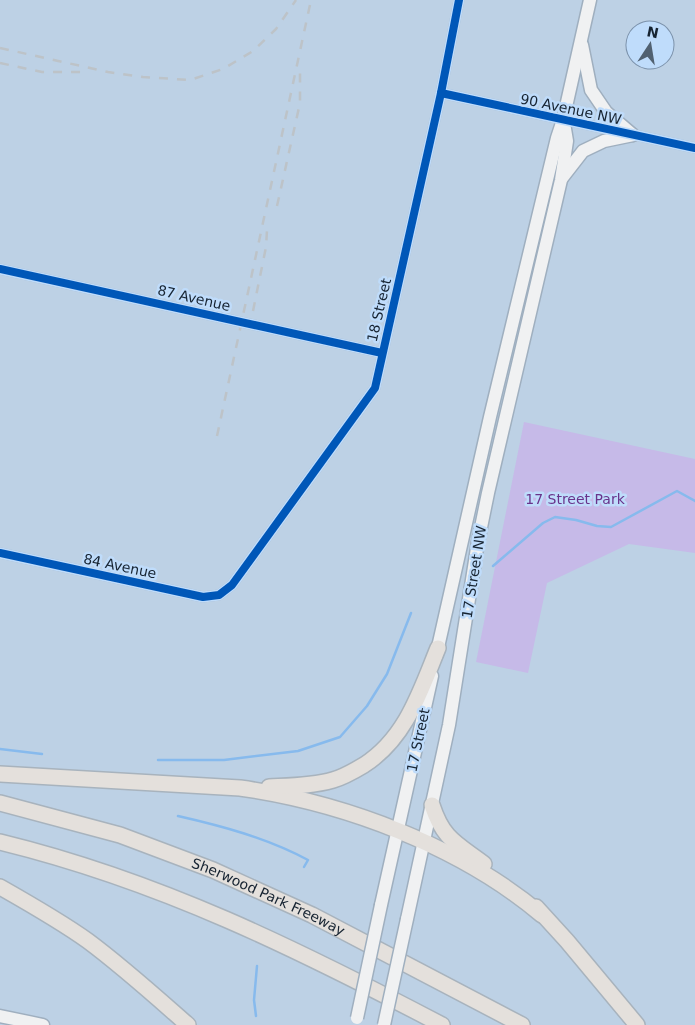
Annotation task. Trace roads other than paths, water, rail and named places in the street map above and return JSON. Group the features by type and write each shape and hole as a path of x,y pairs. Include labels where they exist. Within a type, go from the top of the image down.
{"highway":[{"path":"240,788 320,783 334,780 350,773 368,762 385,749 412,712 438,648"},
{"path":"0,774 240,788 277,794 324,806 368,820 423,842 491,876 542,915"},
{"name":"Sherwood Park Freeway","path":"0,803 120,835 213,870 312,915 522,1025"},
{"path":"432,805 442,829 450,839 521,891 573,948 637,1025"},
{"path":"0,842 119,876 208,911 283,944 442,1025"},
{"path":"0,887 43,911 88,941 188,1025"}],"main road":[{"name":"17 Street NW","path":"438,648 515,310 563,120 590,0"},
{"path":"581,41 591,90 606,112 633,135"},
{"name":"17 Street NW","path":"384,1025 449,726 478,542 488,493 561,180 567,140 563,120"},
{"path":"561,180 583,151 604,141 633,135"},
{"name":"17 Street","path":"398,832 438,648"},
{"path":"356,1021 398,832"},
{"path":"0,1016 43,1025"}],"street":[{"name":"18 Street","path":"232,585 375,388 441,93 459,0"},
{"name":"90 Avenue NW","path":"441,93 695,148"},
{"name":"87 Avenue","path":"0,269 382,353"},
{"name":"84 Avenue","path":"0,553 203,597 219,595 232,585"}],"waterway":[{"path":"493,566 543,523 555,517 611,527 677,491 695,501"},
{"path":"158,760 224,760 298,751 340,737 367,706 387,674 411,613"},
{"path":"0,749 42,754"},
{"path":"178,816 228,829 277,845 308,860 304,867"},
{"path":"256,1016 254,1000 257,966"}],"railway":[{"path":"0,48 108,72 143,77 190,80 223,69 253,51 276,29 296,0"},
{"path":"217,436 311,0"},
{"path":"0,63 42,72 86,72"},
{"path":"277,206 300,103 300,73"},
{"path":"253,311 266,247 267,230"}],"park label":[{"name":"17 Street Park","path":"575,499"}]}
